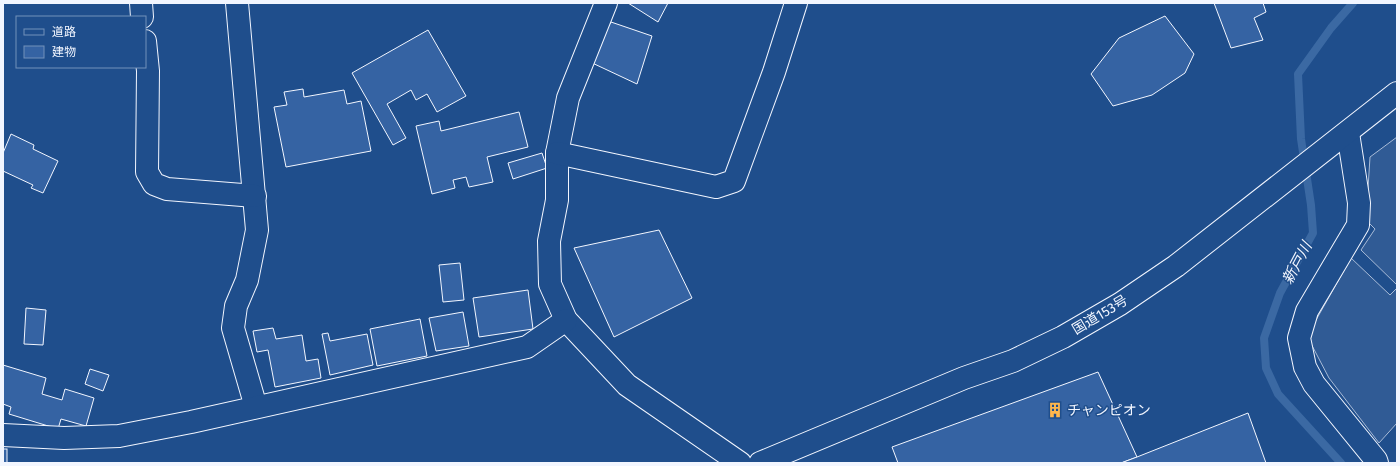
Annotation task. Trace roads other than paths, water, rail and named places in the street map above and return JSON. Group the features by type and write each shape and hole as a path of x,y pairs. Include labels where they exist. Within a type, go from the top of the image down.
{"main road":[{"path":"140,3 142,16"},
{"path":"237,3 257,230 247,280 236,306 233,328 256,407"},
{"path":"606,3 568,98 557,153 557,200 549,241 550,284 566,320 627,385 740,463"},
{"path":"557,153 716,187 734,180 774,72 796,3"},
{"path":"146,52 148,71 147,172 154,184 167,189 255,196"},
{"name":"国道153号","path":"760,463 964,378 1013,361 1063,337 1120,304 1176,266 1397,93"},
{"path":"1339,139 1359,203 1358,225 1307,311 1299,338 1305,367 1314,384 1377,463"},
{"path":"3,435 64,438 119,436 191,422 527,347 566,320"}],"waterway":[{"name":"新戸川","path":"1341,463 1278,394 1266,368 1264,338 1280,293 1313,233 1311,205 1301,139 1298,74 1331,28 1353,3"}],"place":[{"name":"チャンピオン","path":"1055,410"}]}
